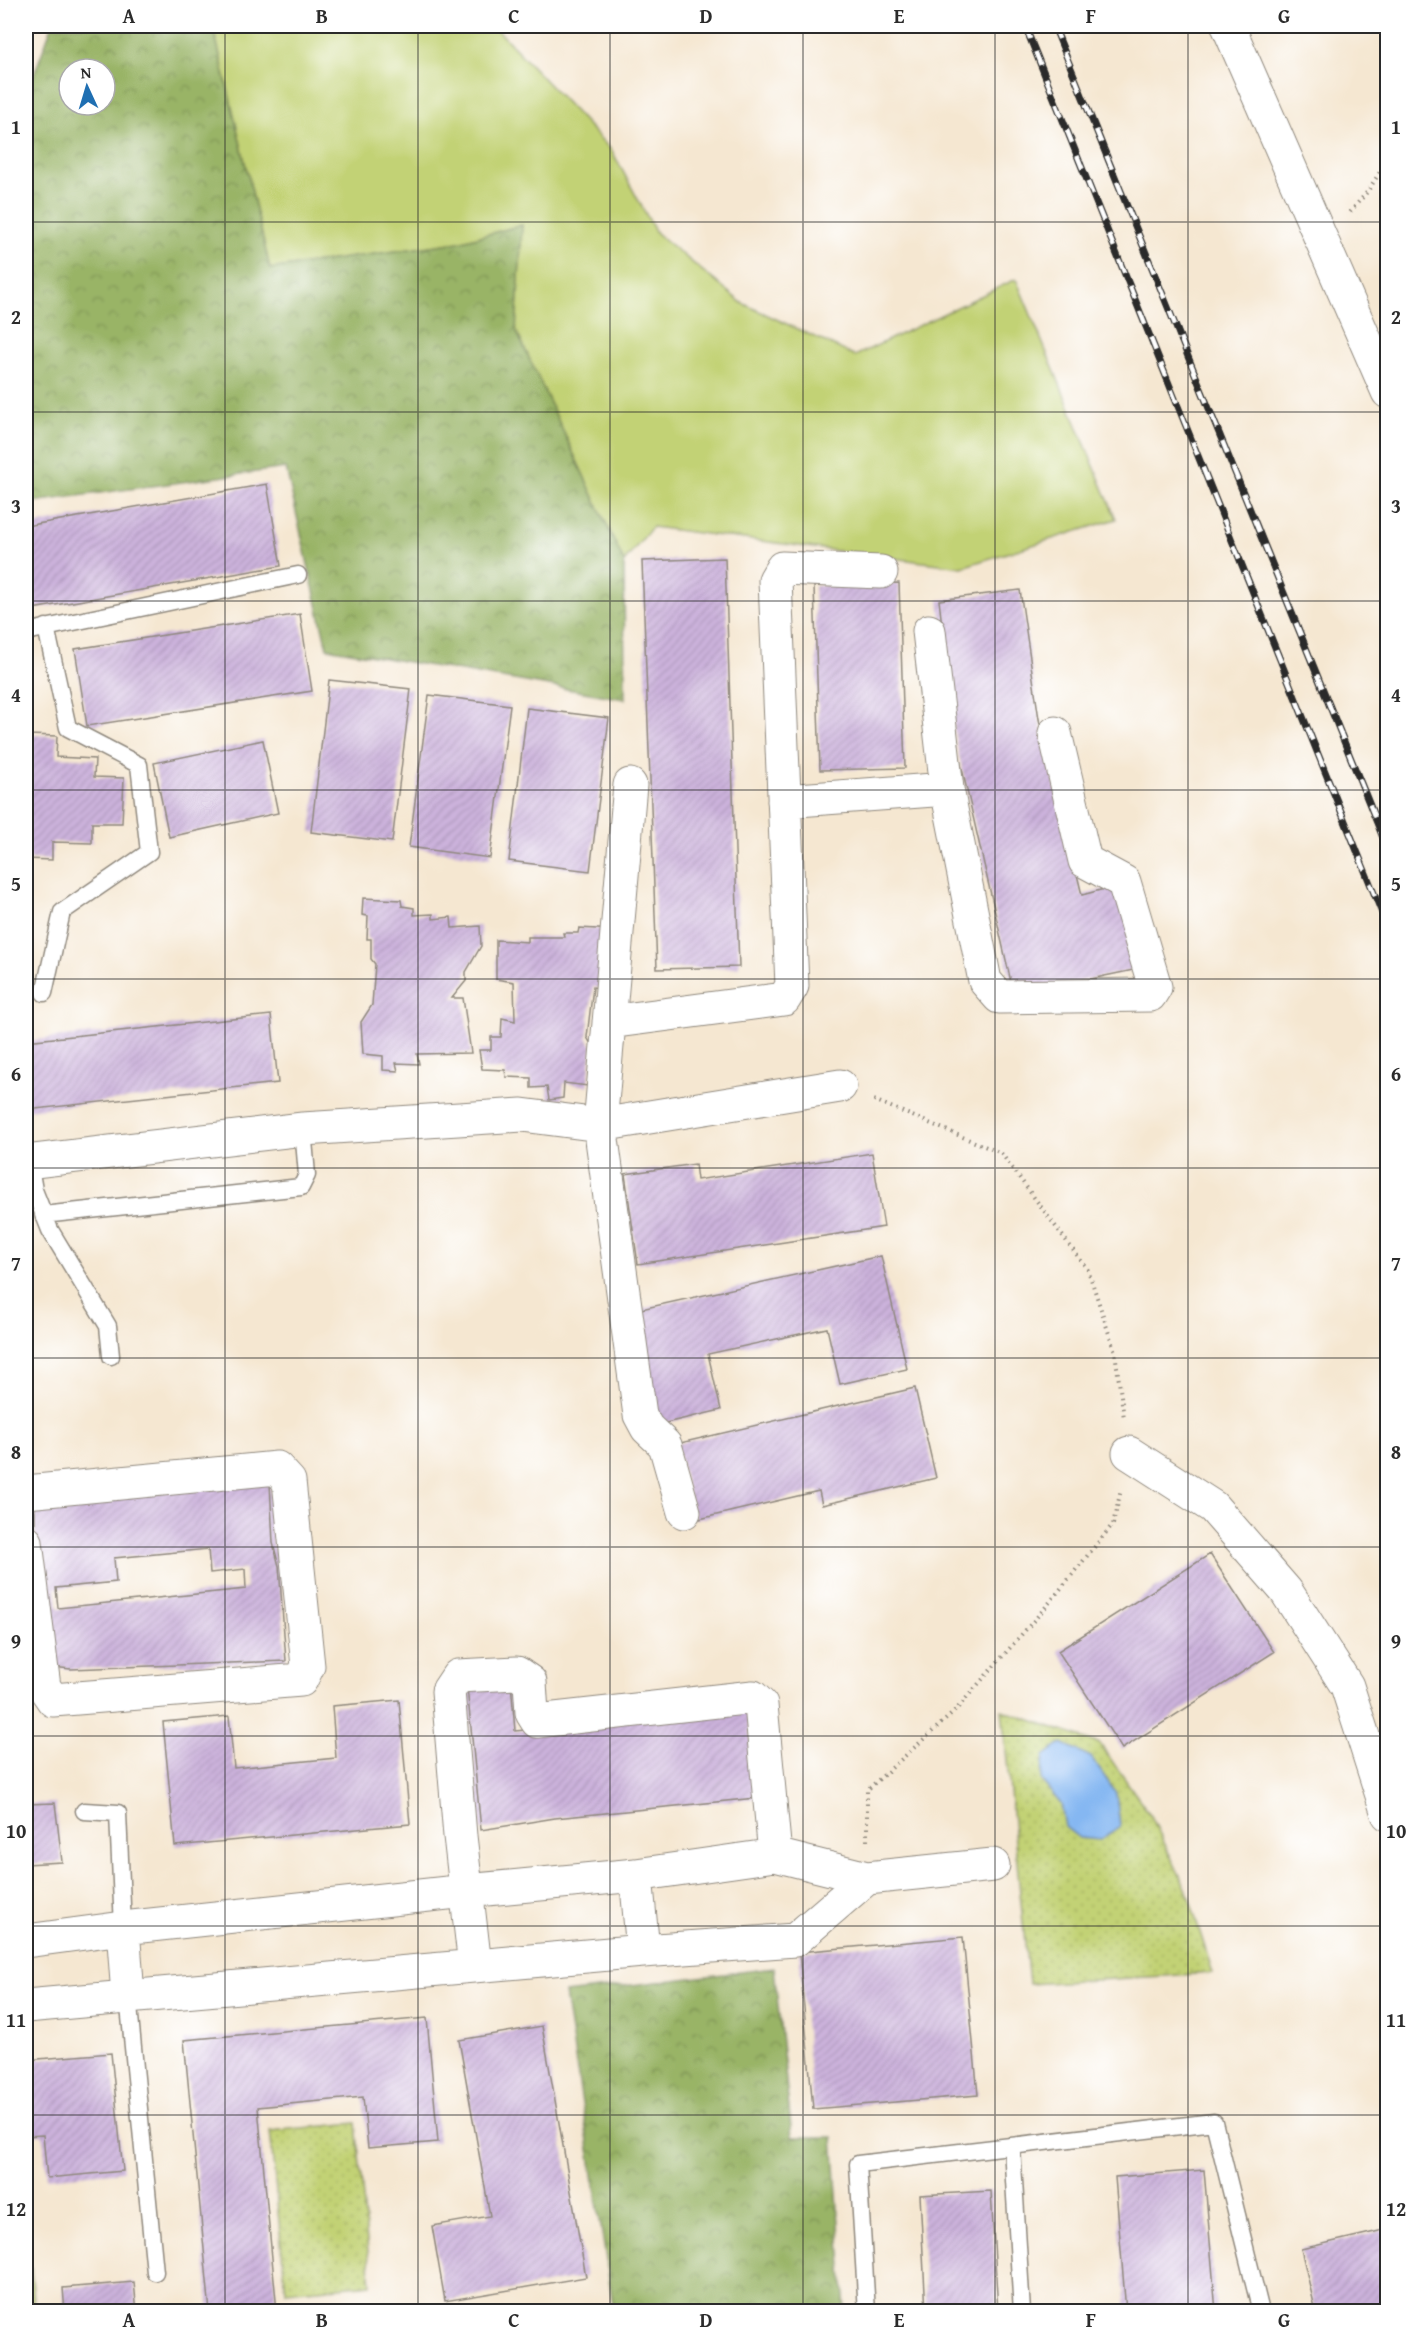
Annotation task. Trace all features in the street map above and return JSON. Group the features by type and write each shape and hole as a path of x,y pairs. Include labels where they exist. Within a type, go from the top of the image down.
{"street":[{"path":"1228,26 1388,392"},
{"path":"609,1022 784,999 792,986 775,580 782,568 881,572"},
{"path":"929,631 947,789 985,981 999,997 1150,995 1155,987 1125,882 1085,861 1055,733"},
{"path":"630,785 600,1125 640,1415 647,1428 665,1445 684,1512"},
{"path":"784,801 947,789"},
{"path":"27,1162 303,1129 522,1115 600,1125 840,1086"},
{"path":"1129,1453 1213,1507 1286,1591 1347,1686 1388,1814"},
{"path":"26,1492 277,1468 289,1481 308,1666 301,1680 53,1700 44,1687 26,1542"},
{"path":"475,1966 448,1691 458,1676 517,1673 530,1682 532,1713 537,1721 753,1697 761,1705 775,1855"},
{"path":"26,1941 123,1928 636,1875 775,1855 867,1878 993,1865"},
{"path":"636,1875 643,1951"},
{"path":"26,2006 643,1951 795,1940 867,1878"},
{"path":"123,1928 128,1996"}],"lane":[{"path":"26,632 298,575"},
{"path":"44,993 62,912 149,852 139,765 68,728 46,627"},
{"path":"43,1215 301,1187 308,1175 303,1129"},
{"path":"27,1162 34,1190 50,1230 108,1326 111,1356"},
{"path":"84,1811 118,1813 123,1928"},
{"path":"128,1996 156,2272"},
{"path":"867,2312 858,2164 1214,2122 1261,2312"},
{"path":"1012,2147 1022,2312"}],"path":[{"path":"1322,239 1368,191 1388,159"},
{"path":"840,1086 1001,1153 1088,1270 1115,1352 1129,1453 1113,1524 1050,1602 954,1712 867,1790 867,1878"}],"green space":[{"path":"52,26 213,26 270,269 459,242 522,225 516,330 624,562 625,699 327,648 286,468 26,503 26,96"},
{"path":"213,26 494,26 612,151 656,233 742,303 855,356 1016,279 1116,519 962,567 652,527 624,562 516,330 522,225 459,242 270,269"},
{"path":"1002,1710 1100,1744 1151,1816 1186,1888 1213,1973 1029,1984"},
{"path":"774,1968 792,2137 833,2137 845,2311 614,2311 565,1993"},
{"path":"356,2123 371,2284 286,2292 270,2131"},
{"path":"26,2221 35,2311 26,2311"}],"water":[{"path":"1062,1743 1091,1757 1116,1793 1120,1826 1100,1840 1079,1838 1065,1827 1061,1804 1041,1780 1044,1756"}],"building":[{"path":"267,484 281,566 26,610 26,526"},
{"path":"725,558 739,967 657,969 642,561"},
{"path":"899,583 905,768 820,770 814,586"},
{"path":"1020,590 1039,719 1082,895 1119,885 1143,968 1014,995 955,738 939,600"},
{"path":"300,614 312,691 87,726 75,649"},
{"path":"26,675 30,675 28,735 57,736 56,757 95,759 94,777 124,778 122,823 92,823 92,843 52,842 52,860 26,859"},
{"path":"329,680 411,689 392,842 311,832"},
{"path":"429,695 510,705 490,858 409,847"},
{"path":"527,708 609,718 590,871 509,861"},
{"path":"263,740 278,813 169,837 154,763"},
{"path":"363,898 401,900 402,906 414,908 414,915 433,914 433,919 451,917 452,928 480,926 481,946 466,972 466,981 452,998 463,998 471,1053 417,1054 419,1064 396,1063 398,1071 383,1070 383,1056 363,1054 361,1022 372,1005 375,964 371,959 371,939 367,939 368,916 362,915"},
{"path":"579,928 615,930 599,988 593,987 587,1037 592,1046 588,1086 564,1083 563,1098 549,1100 547,1087 531,1088 531,1078 506,1077 505,1070 482,1069 479,1050 491,1050 491,1037 501,1037 502,1018 515,1021 514,982 496,979 496,940 528,942 528,937 564,937 563,933 578,933"},
{"path":"271,1015 278,1083 26,1110 26,1041"},
{"path":"872,1153 884,1227 638,1264 625,1174 695,1164 697,1180"},
{"path":"881,1256 907,1369 840,1384 827,1328 708,1354 721,1410 657,1425 632,1311"},
{"path":"915,1388 936,1478 822,1505 819,1491 695,1520 676,1444"},
{"path":"270,1483 273,1543 279,1566 286,1661 71,1669 52,1667 35,1567 35,1502","holes":["208,1549 210,1573 245,1569 246,1589 58,1608 56,1588 116,1582 114,1558"]},
{"path":"1210,1554 1274,1652 1122,1749 1058,1651"},
{"path":"511,1683 515,1731 747,1709 756,1798 555,1818 481,1830 467,1687"},
{"path":"399,1700 410,1824 175,1846 163,1722 229,1716 234,1768 336,1758 332,1706"},
{"path":"55,1803 62,1862 26,1864 26,1804"},
{"path":"963,1937 978,2095 813,2109 799,1952"},
{"path":"427,2018 438,2142 368,2148 363,2097 258,2107 277,2312 210,2312 184,2040"},
{"path":"542,2026 586,2277 445,2301 432,2226 490,2216 459,2040"},
{"path":"111,2053 123,2171 47,2178 43,2135 26,2136 26,2060"},
{"path":"1204,2170 1216,2312 1126,2312 1115,2177"},
{"path":"991,2191 998,2312 926,2312 920,2195"},
{"path":"1388,2229 1388,2312 1316,2312 1301,2249"},
{"path":"134,2282 137,2312 65,2312 63,2288"}],"railway":[{"path":"1025,26 1388,928"},
{"path":"1054,26 1388,850"}]}
